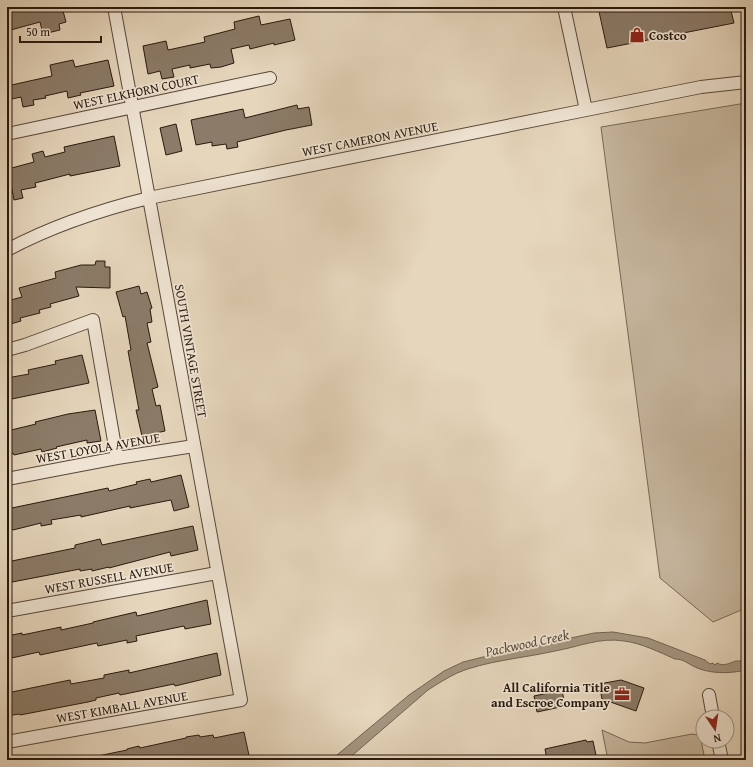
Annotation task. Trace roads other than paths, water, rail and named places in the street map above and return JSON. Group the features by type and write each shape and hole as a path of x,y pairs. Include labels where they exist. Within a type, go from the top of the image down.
{"street":[{"name":"SOUTH VINTAGE STREET","path":"114,7 241,700"},
{"path":"564,7 586,110"},
{"name":"WEST ELKHORN COURT","path":"7,134 270,78"},
{"name":"WEST CAMERON AVENUE","path":"7,250 58,226 116,206 149,198 586,110 701,88 746,82"},
{"path":"7,350 31,343 93,320 117,458"},
{"name":"WEST LOYOLA AVENUE","path":"7,479 117,458 194,446"},
{"name":"WEST RUSSELL AVENUE","path":"7,611 217,573"},
{"path":"709,695 712,709"},
{"name":"WEST KIMBALL AVENUE","path":"7,742 241,700"},
{"path":"720,749 722,760"}],"place":[{"name":"Costco","path":"637,35"},
{"name":"All California Title and Escroe Company","path":"622,694"}],"water label":[{"name":"Packwood Creek","path":"527,643"}]}
